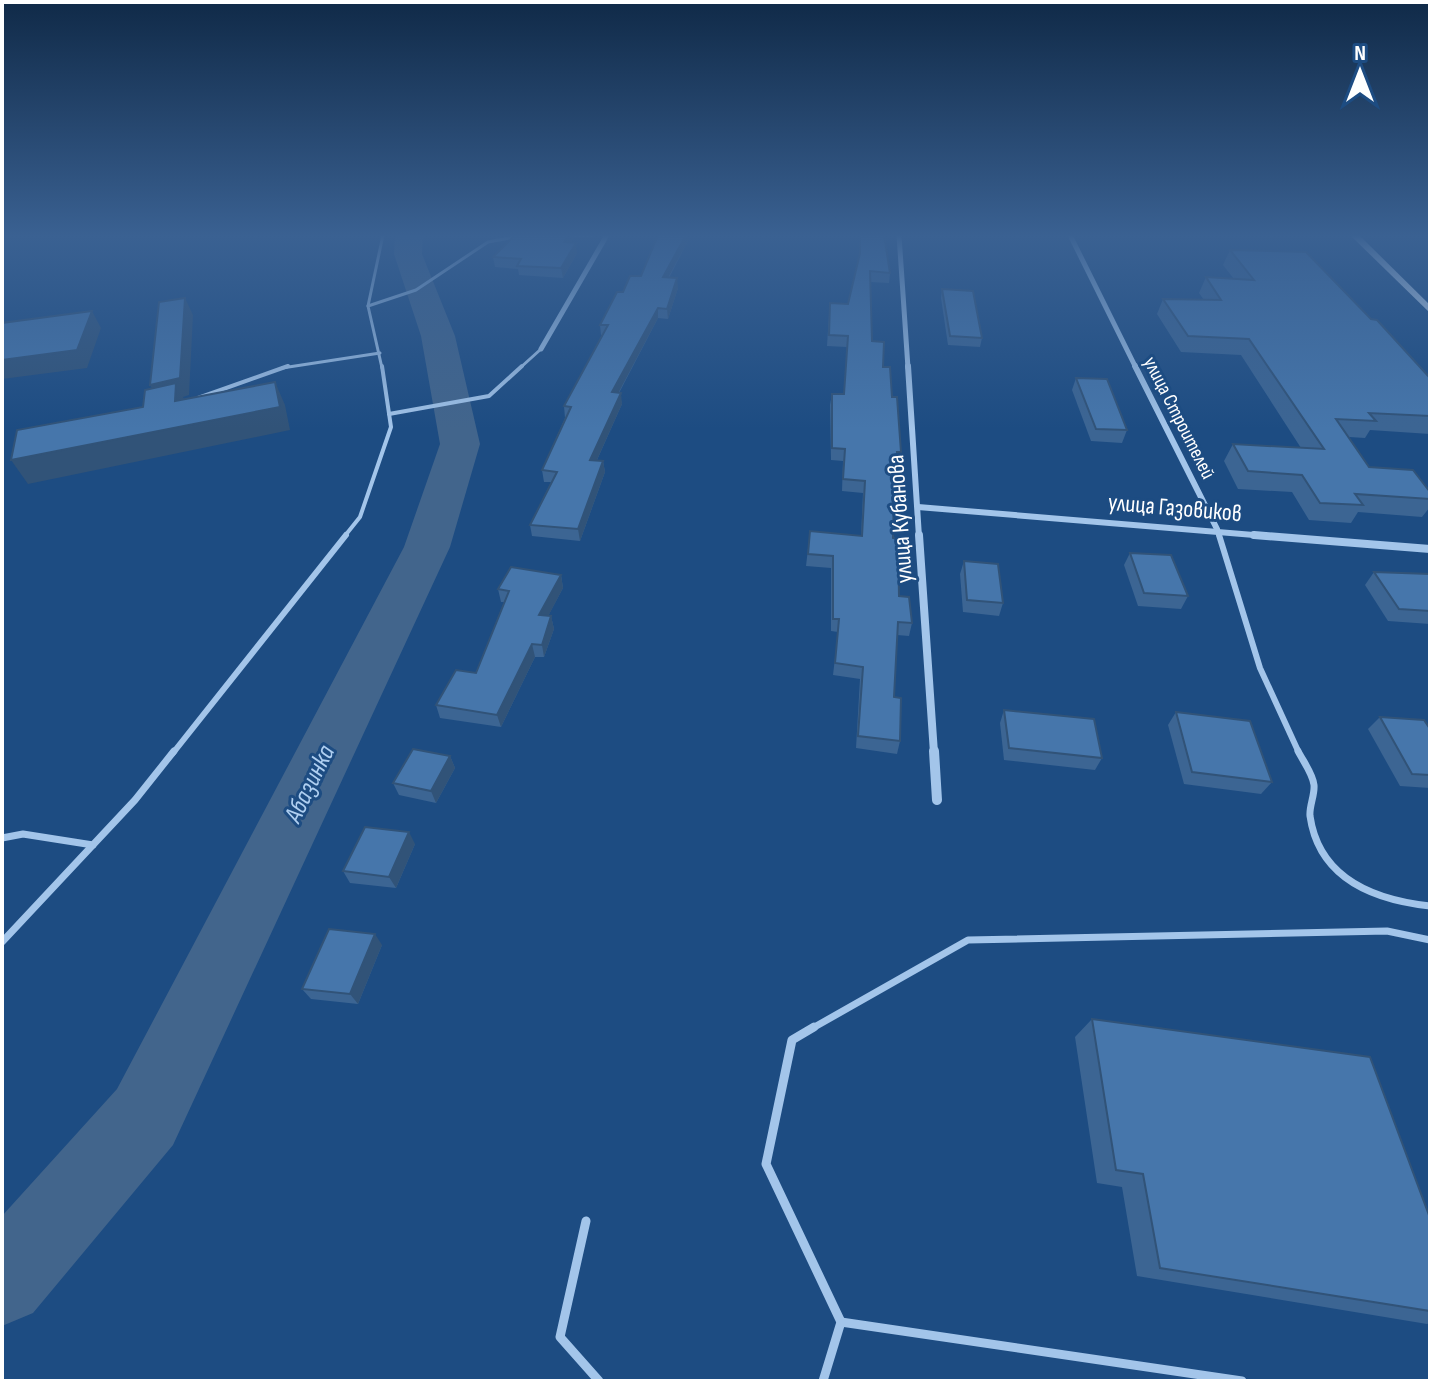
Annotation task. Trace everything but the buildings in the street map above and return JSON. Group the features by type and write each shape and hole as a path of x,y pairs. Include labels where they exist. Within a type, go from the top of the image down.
{"street":[{"path":"541,349 570,300"},
{"name":"улица Кубанова","path":"904,300 937,800"},
{"name":"улица Строителей","path":"1102,300 1217,529"},
{"name":"улица Газовиков","path":"918,507 1217,529 1430,549"}],"lane":[{"path":"2,942 135,800 360,517 391,427 380,353 368,306 369,300"},
{"path":"368,306 387,300"},
{"path":"389,414 489,396 541,349"},
{"path":"185,402 287,366 380,353"},
{"path":"1217,529 1260,668 1314,784 1310,815 1322,855 1353,886 1393,902 1430,906"},
{"path":"2,838 23,834 93,845"},
{"path":"823,1381 841,1322 766,1164 792,1040 968,940 1387,931 1430,940"},
{"path":"586,1221 560,1337 599,1381"},
{"path":"841,1322 1242,1381"}],"waterway":[{"name":"Абазинка","path":"2,1282 145,1117 427,547 460,444 438,336 425,300"}]}
